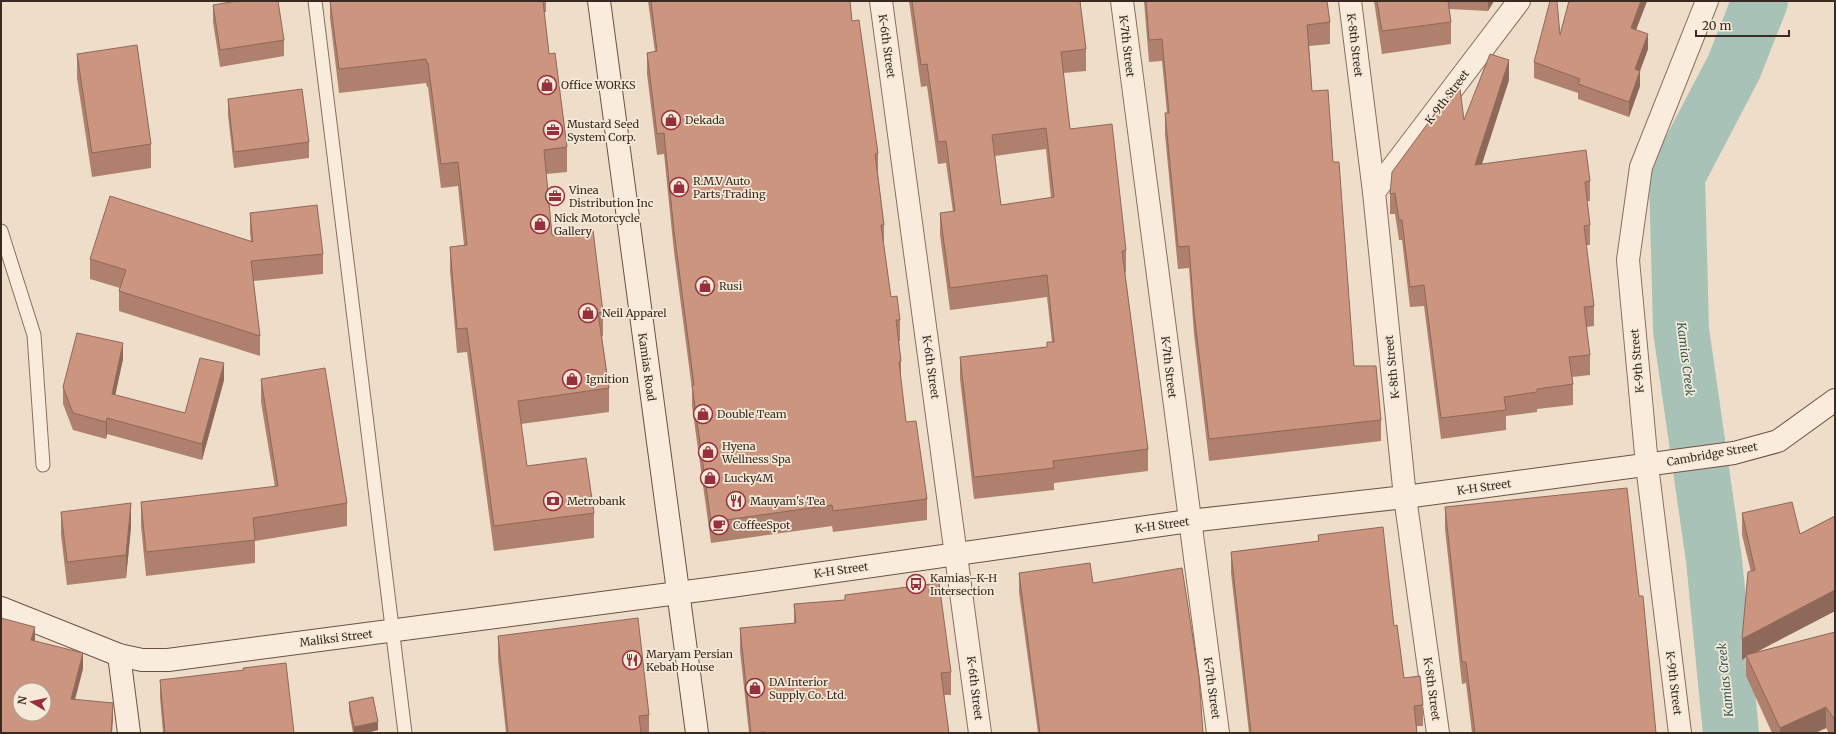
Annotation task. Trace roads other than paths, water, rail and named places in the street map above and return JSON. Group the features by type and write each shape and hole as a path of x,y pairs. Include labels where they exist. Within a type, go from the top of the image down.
{"street":[{"name":"Kamias Road","path":"599,1 697,733"},
{"name":"K-6th Street","path":"881,1 980,733"},
{"name":"K-7th Street","path":"1122,1 1218,733"},
{"name":"K-8th Street","path":"1350,1 1374,192 1405,497 1438,733"},
{"name":"K-9th Street","path":"1374,192 1519,1"},
{"name":"K-9th Street","path":"1680,733 1647,465 1628,260 1641,166 1707,1"},
{"name":"Cambridge Street","path":"1647,465 1734,452 1778,441 1835,400"},
{"name":"K-H Street","path":"678,592 1189,521 1405,497 1647,465"},
{"name":"Maliksi Street","path":"1,608 119,655 142,660 168,660 678,592"},
{"path":"119,655 129,733"}],"lane":[{"path":"315,1 405,733"},
{"path":"1,231 34,335 43,465"}],"waterway":[{"name":"Kamias Creek","path":"1731,733 1714,560 1681,330 1677,176 1734,67 1760,1"}],"place":[{"name":"Office WORKS","path":"547,85"},
{"name":"Dekada","path":"671,120"},
{"name":"Mustard Seed System Corp.","path":"553,130"},
{"name":"R.M.V Auto Parts Trading","path":"679,187"},
{"name":"Vinea Distribution Inc","path":"555,196"},
{"name":"Nick Motorcycle Gallery","path":"540,224"},
{"name":"Rusi","path":"705,286"},
{"name":"Neil Apparel","path":"588,313"},
{"name":"Ignition","path":"572,379"},
{"name":"Double Team","path":"703,414"},
{"name":"Hyena Wellness Spa","path":"708,452"},
{"name":"Lucky4M","path":"710,478"},
{"name":"Metrobank","path":"553,501"},
{"name":"Mauyam's Tea","path":"736,501"},
{"name":"CoffeeSpot","path":"719,525"},
{"name":"Kamias–K-H Intersection","path":"916,584"},
{"name":"Maryam Persian Kebab House","path":"632,660"},
{"name":"DA Interior Supply Co. Ltd.","path":"755,688"}]}
